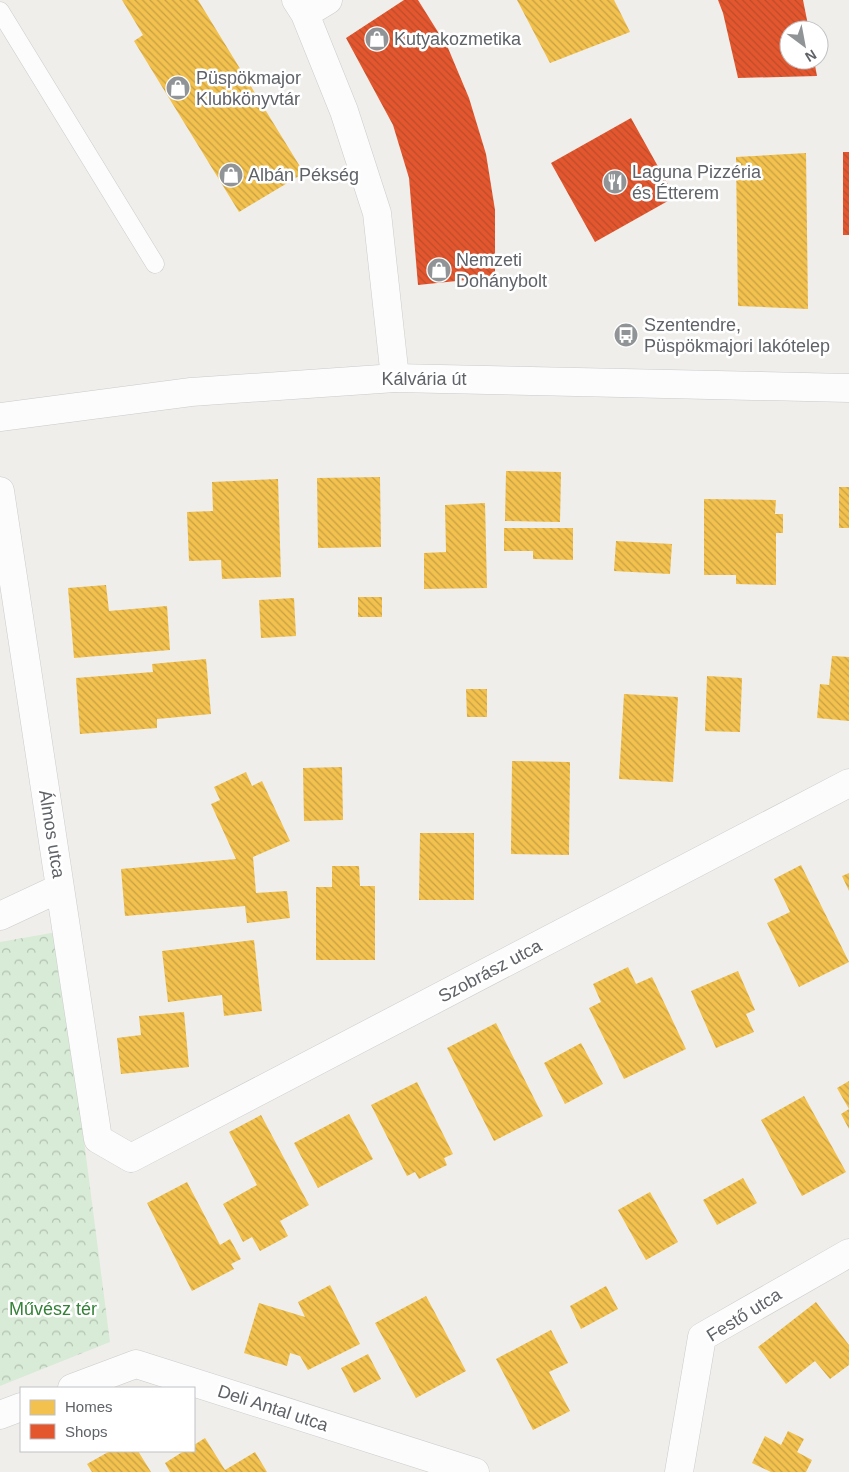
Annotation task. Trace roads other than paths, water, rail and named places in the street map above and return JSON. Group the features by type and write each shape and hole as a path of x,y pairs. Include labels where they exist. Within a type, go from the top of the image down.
{"street":[{"path":"328,0 300,7 344,112 377,213 395,378"},
{"name":"Kálvária út","path":"0,417 191,392 395,378 849,388"},
{"name":"Álmos utca","path":"0,491 98,1139 131,1158"},
{"name":"Szobrász utca","path":"131,1158 849,783"},
{"path":"0,916 60,888"},
{"name":"Festő utca","path":"678,1472 702,1337 849,1253"},
{"name":"Deli Antal utca","path":"75,1387 136,1364 475,1472"},
{"path":"0,1415 20,1407"}],"lane":[{"path":"0,11 155,264"}],"place":[{"name":"Kutyakozmetika","path":"377,39"},
{"name":"Püspökmajor Klubkönyvtár","path":"178,88"},
{"name":"Albán Pékség","path":"231,175"},
{"name":"Laguna Pizzéria és Étterem","path":"615,182"},
{"name":"Nemzeti Dohánybolt","path":"439,270"},
{"name":"Szentendre, Püspökmajori lakótelep","path":"626,335"}],"park label":[{"name":"Művész tér","path":"53,1309"}]}
